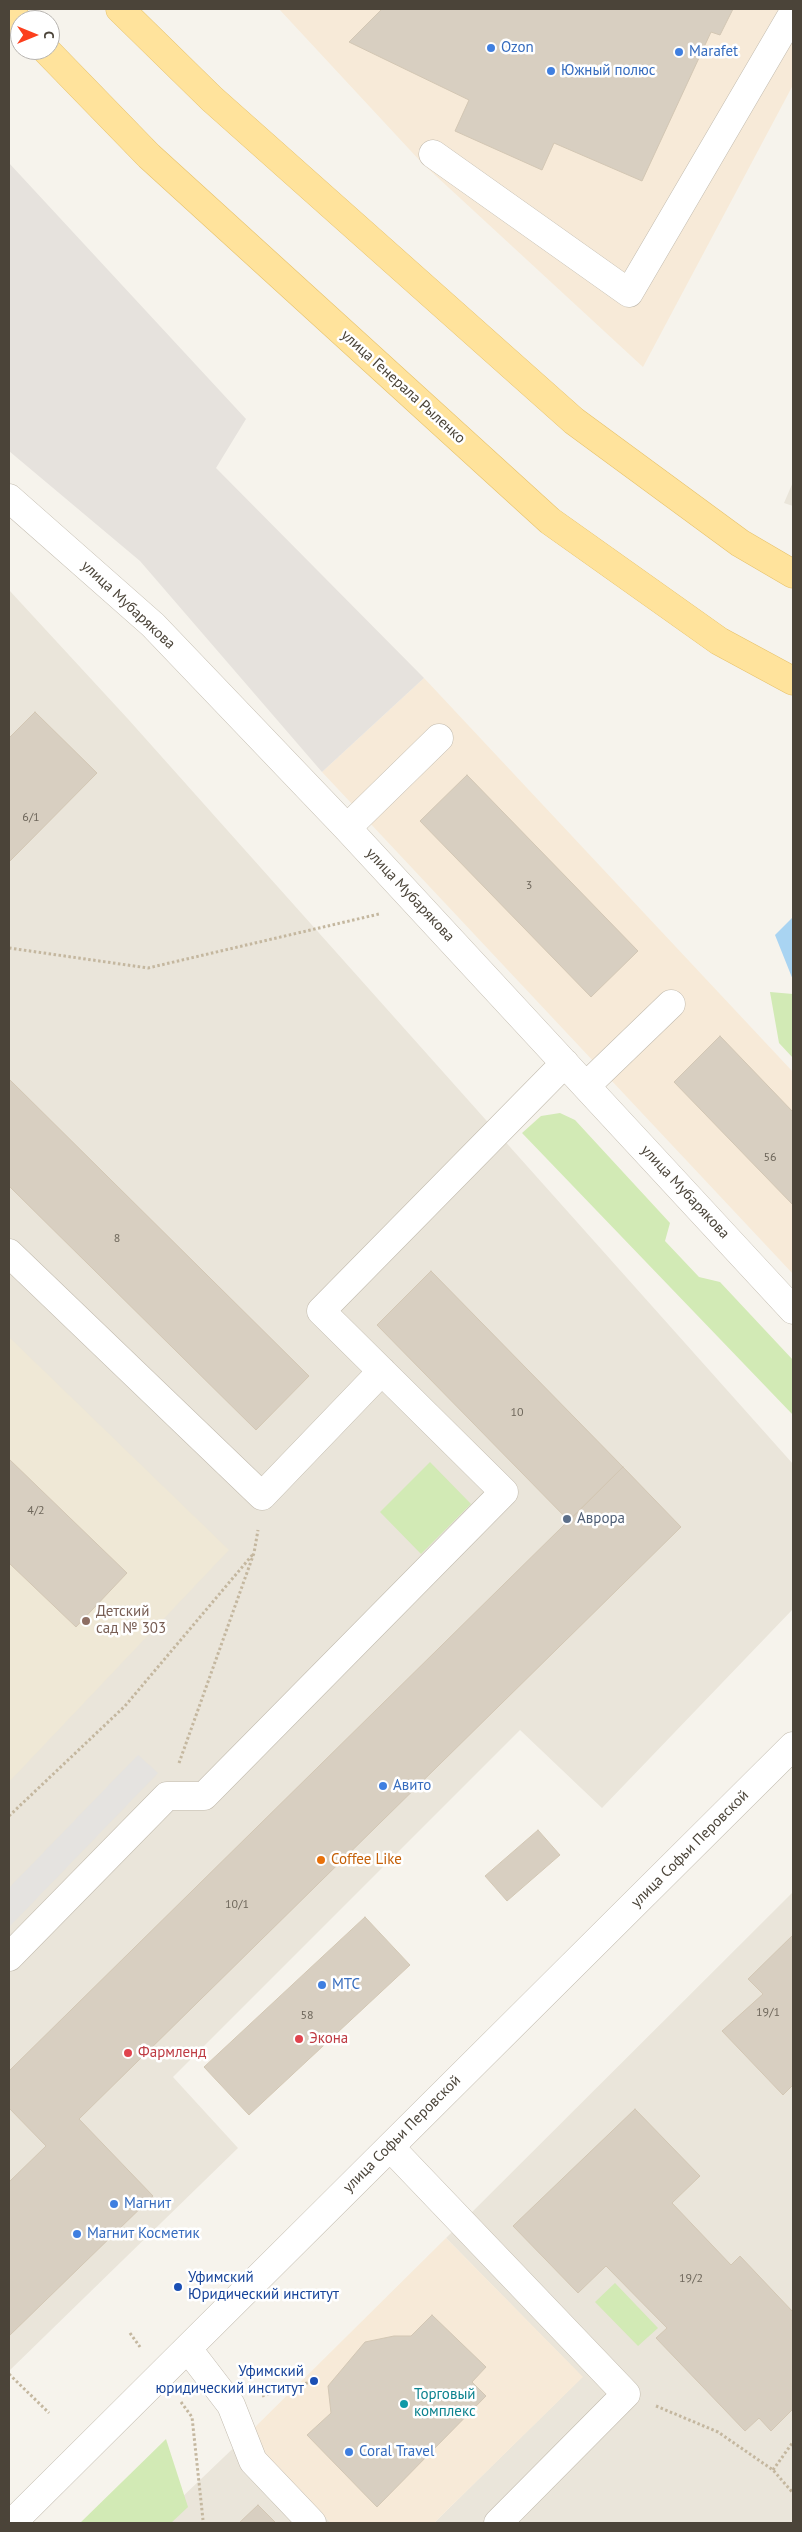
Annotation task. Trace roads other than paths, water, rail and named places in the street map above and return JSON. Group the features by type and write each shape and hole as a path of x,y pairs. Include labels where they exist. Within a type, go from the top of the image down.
{"main road":[{"path":"120,9 212,100 574,421 740,543 793,574"},
{"name":"улица Генерала Рыленко","path":"56,60 149,156 550,521 719,641 793,681"}],"street":[{"path":"433,154 629,293 793,13"},
{"name":"улица Мубарякова","path":"10,502 153,626 347,828 793,1310"},
{"path":"347,828 439,738"},
{"path":"586,1086 671,1004"},
{"path":"9,1957 167,1796 204,1796 504,1492 321,1311 565,1064"},
{"path":"9,1253 262,1496 382,1371"},
{"name":"улица Софьи Перовской","path":"12,2523 793,1746"},
{"path":"390,2147 626,2394 498,2523"},
{"path":"188,2349 231,2405 252,2461 312,2523"}],"water":[{"path":"793,917 793,980 775,935"}],"place":[{"name":"Ozon","path":"491,48"},
{"name":"Marafet","path":"679,52"},
{"name":"Южный полюс","path":"551,71"},
{"name":"Аврора","path":"567,1519"},
{"name":"Детский сад № 303","path":"86,1621"},
{"name":"Авито","path":"383,1786"},
{"name":"Coffee Like","path":"321,1860"},
{"name":"МТС","path":"322,1985"},
{"name":"Экона","path":"299,2039"},
{"name":"Фармленд","path":"128,2053"},
{"name":"Магнит","path":"114,2204"},
{"name":"Магнит Косметик","path":"77,2234"},
{"name":"Уфимский Юридический институт","path":"178,2287"},
{"name":"Уфимский юридический институт","path":"314,2381"},
{"name":"Торговый комплекс","path":"404,2404"},
{"name":"Coral Travel","path":"349,2452"}]}
